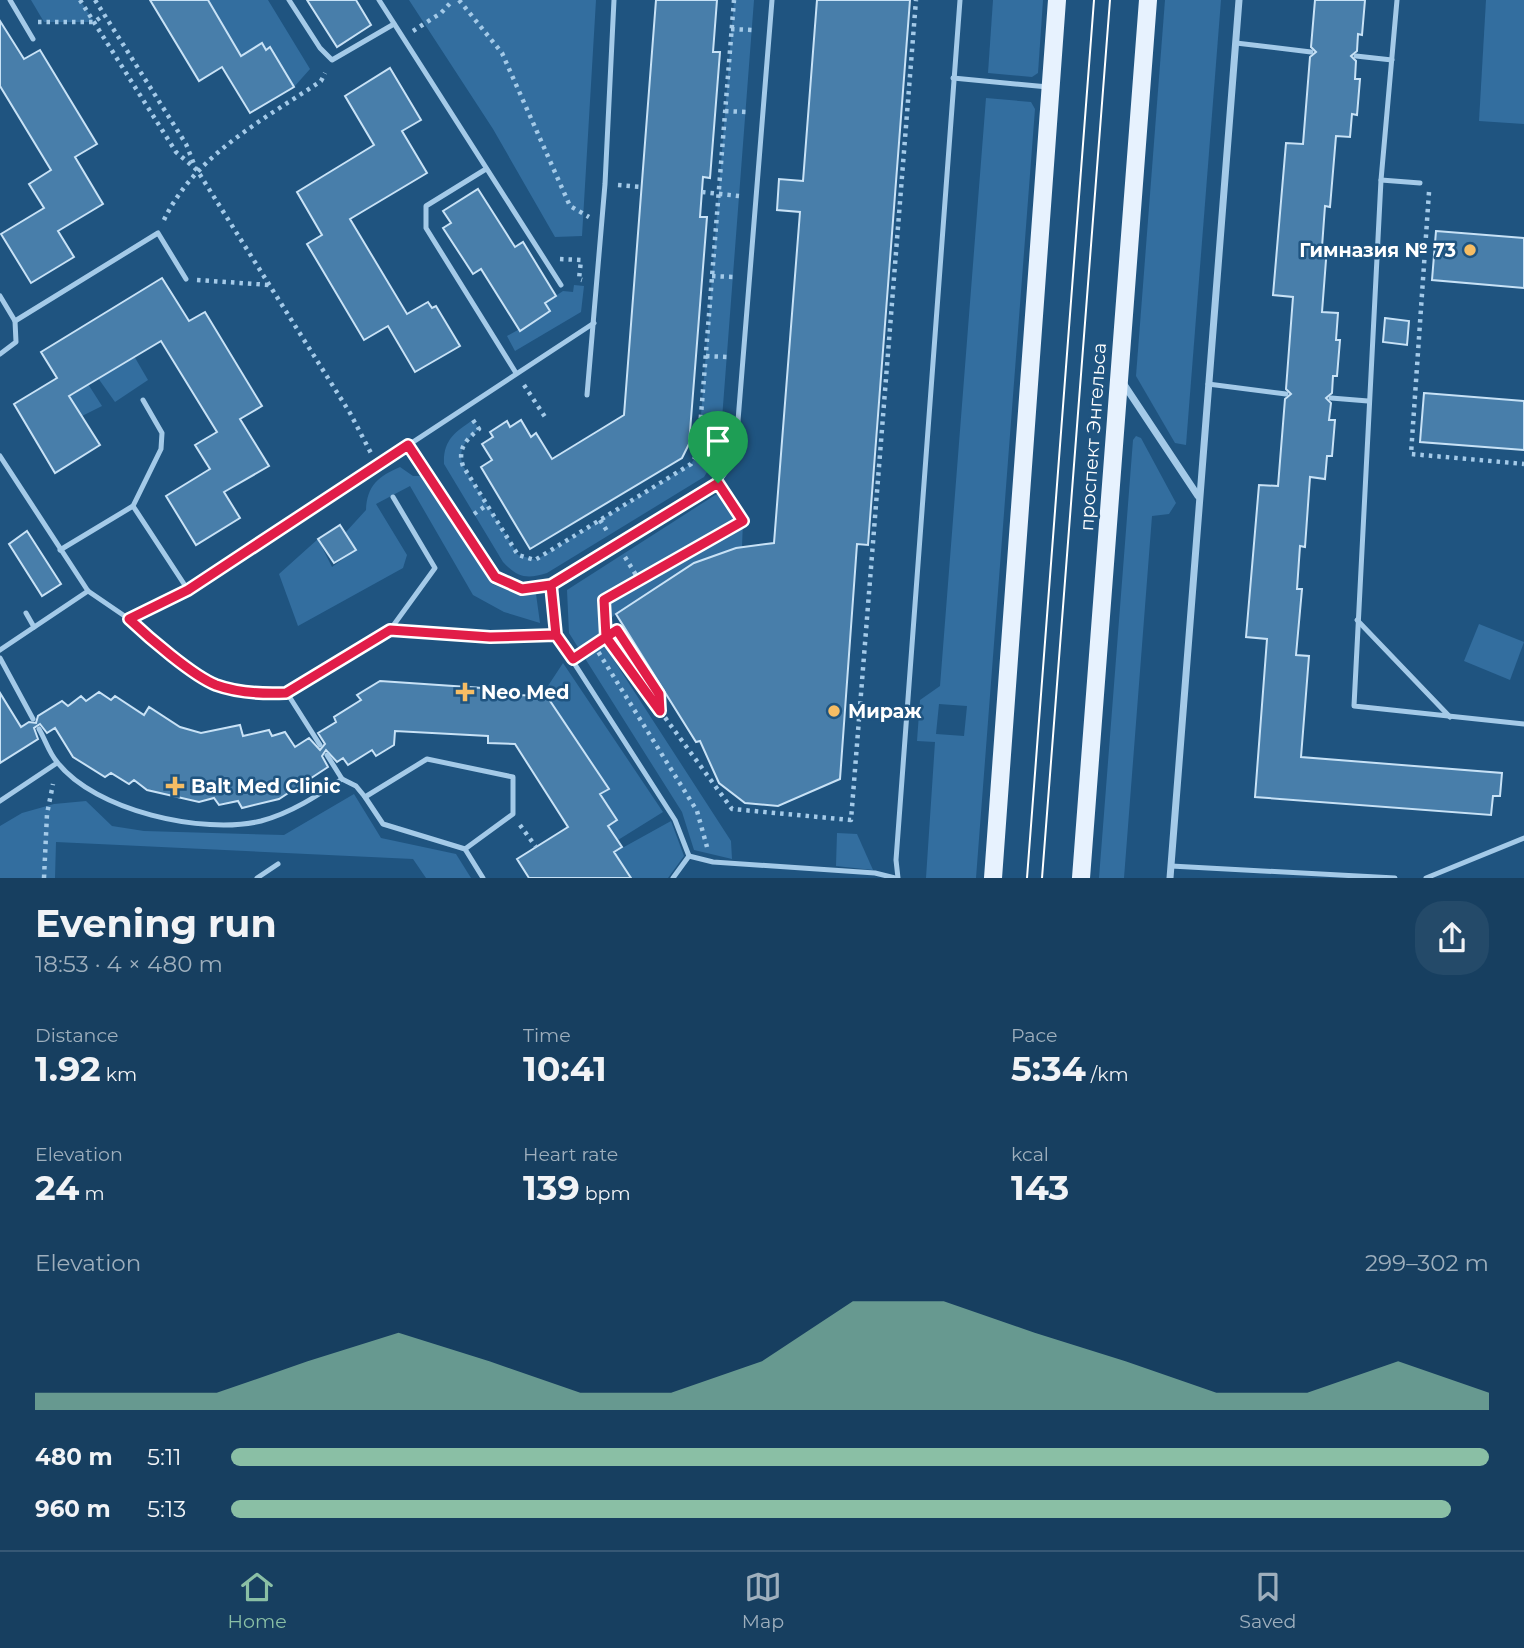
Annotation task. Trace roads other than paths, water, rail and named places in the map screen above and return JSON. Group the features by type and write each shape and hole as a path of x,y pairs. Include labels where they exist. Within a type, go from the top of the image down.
{"main road":[{"path":"993,878 1057,0"},
{"name":"проспект Энгельса","path":"1080,878 1148,0"}],"street":[{"path":"1170,878 1239,0"},
{"path":"1119,377 1199,496"}],"lane":[{"path":"10,0 33,39"},
{"path":"289,0 320,48 332,60 394,24"},
{"path":"379,0 561,285"},
{"path":"587,395 605,184 614,0"},
{"path":"408,445 495,577 522,589 551,585 718,483 733,461 737,433 772,0"},
{"path":"689,856 713,862 875,873 897,878 896,860 960,0"},
{"path":"1397,0 1381,180 1354,706 1524,724"},
{"path":"1236,44 1311,52"},
{"path":"1356,57 1392,60"},
{"path":"953,78 1050,87"},
{"path":"486,169 426,206 426,228 516,373"},
{"path":"1381,180 1420,183"},
{"path":"15,321 158,233 186,279"},
{"path":"0,296 15,321 16,342 0,354"},
{"path":"129,619 188,590 594,323"},
{"path":"1208,384 1286,394"},
{"path":"1331,398 1368,401"},
{"path":"60,550 133,506 161,449 162,433 143,400"},
{"path":"0,456 88,591 215,684 246,691 286,693 390,630 435,568 393,497"},
{"path":"133,506 188,590"},
{"path":"551,585 556,635 675,820 689,856"},
{"path":"0,650 88,591"},
{"path":"26,613 34,627"},
{"path":"1357,620 1450,716"},
{"path":"390,630 490,637 556,635"},
{"path":"0,658 33,719"},
{"path":"286,693 320,745"},
{"path":"39,729 57,763 91,790 147,815 210,825 261,821 305,803 342,779"},
{"path":"327,755 342,779 356,786 383,824 465,849 482,878"},
{"path":"365,797 427,759 513,777 513,814 465,849"},
{"path":"0,801 57,763"},
{"path":"1426,878 1524,838"},
{"path":"673,878 689,856"},
{"path":"257,878 278,864"},
{"path":"1171,866 1395,878"}],"tram line":[{"path":"1027,878 1094,0"},
{"path":"1042,878 1110,0"}],"place":[{"name":"Гимназия № 73","path":"1470,250"},
{"name":"Neo Med","path":"465,692"},
{"name":"Мираж","path":"834,711"},
{"name":"Balt Med Clinic","path":"175,786"}]}
